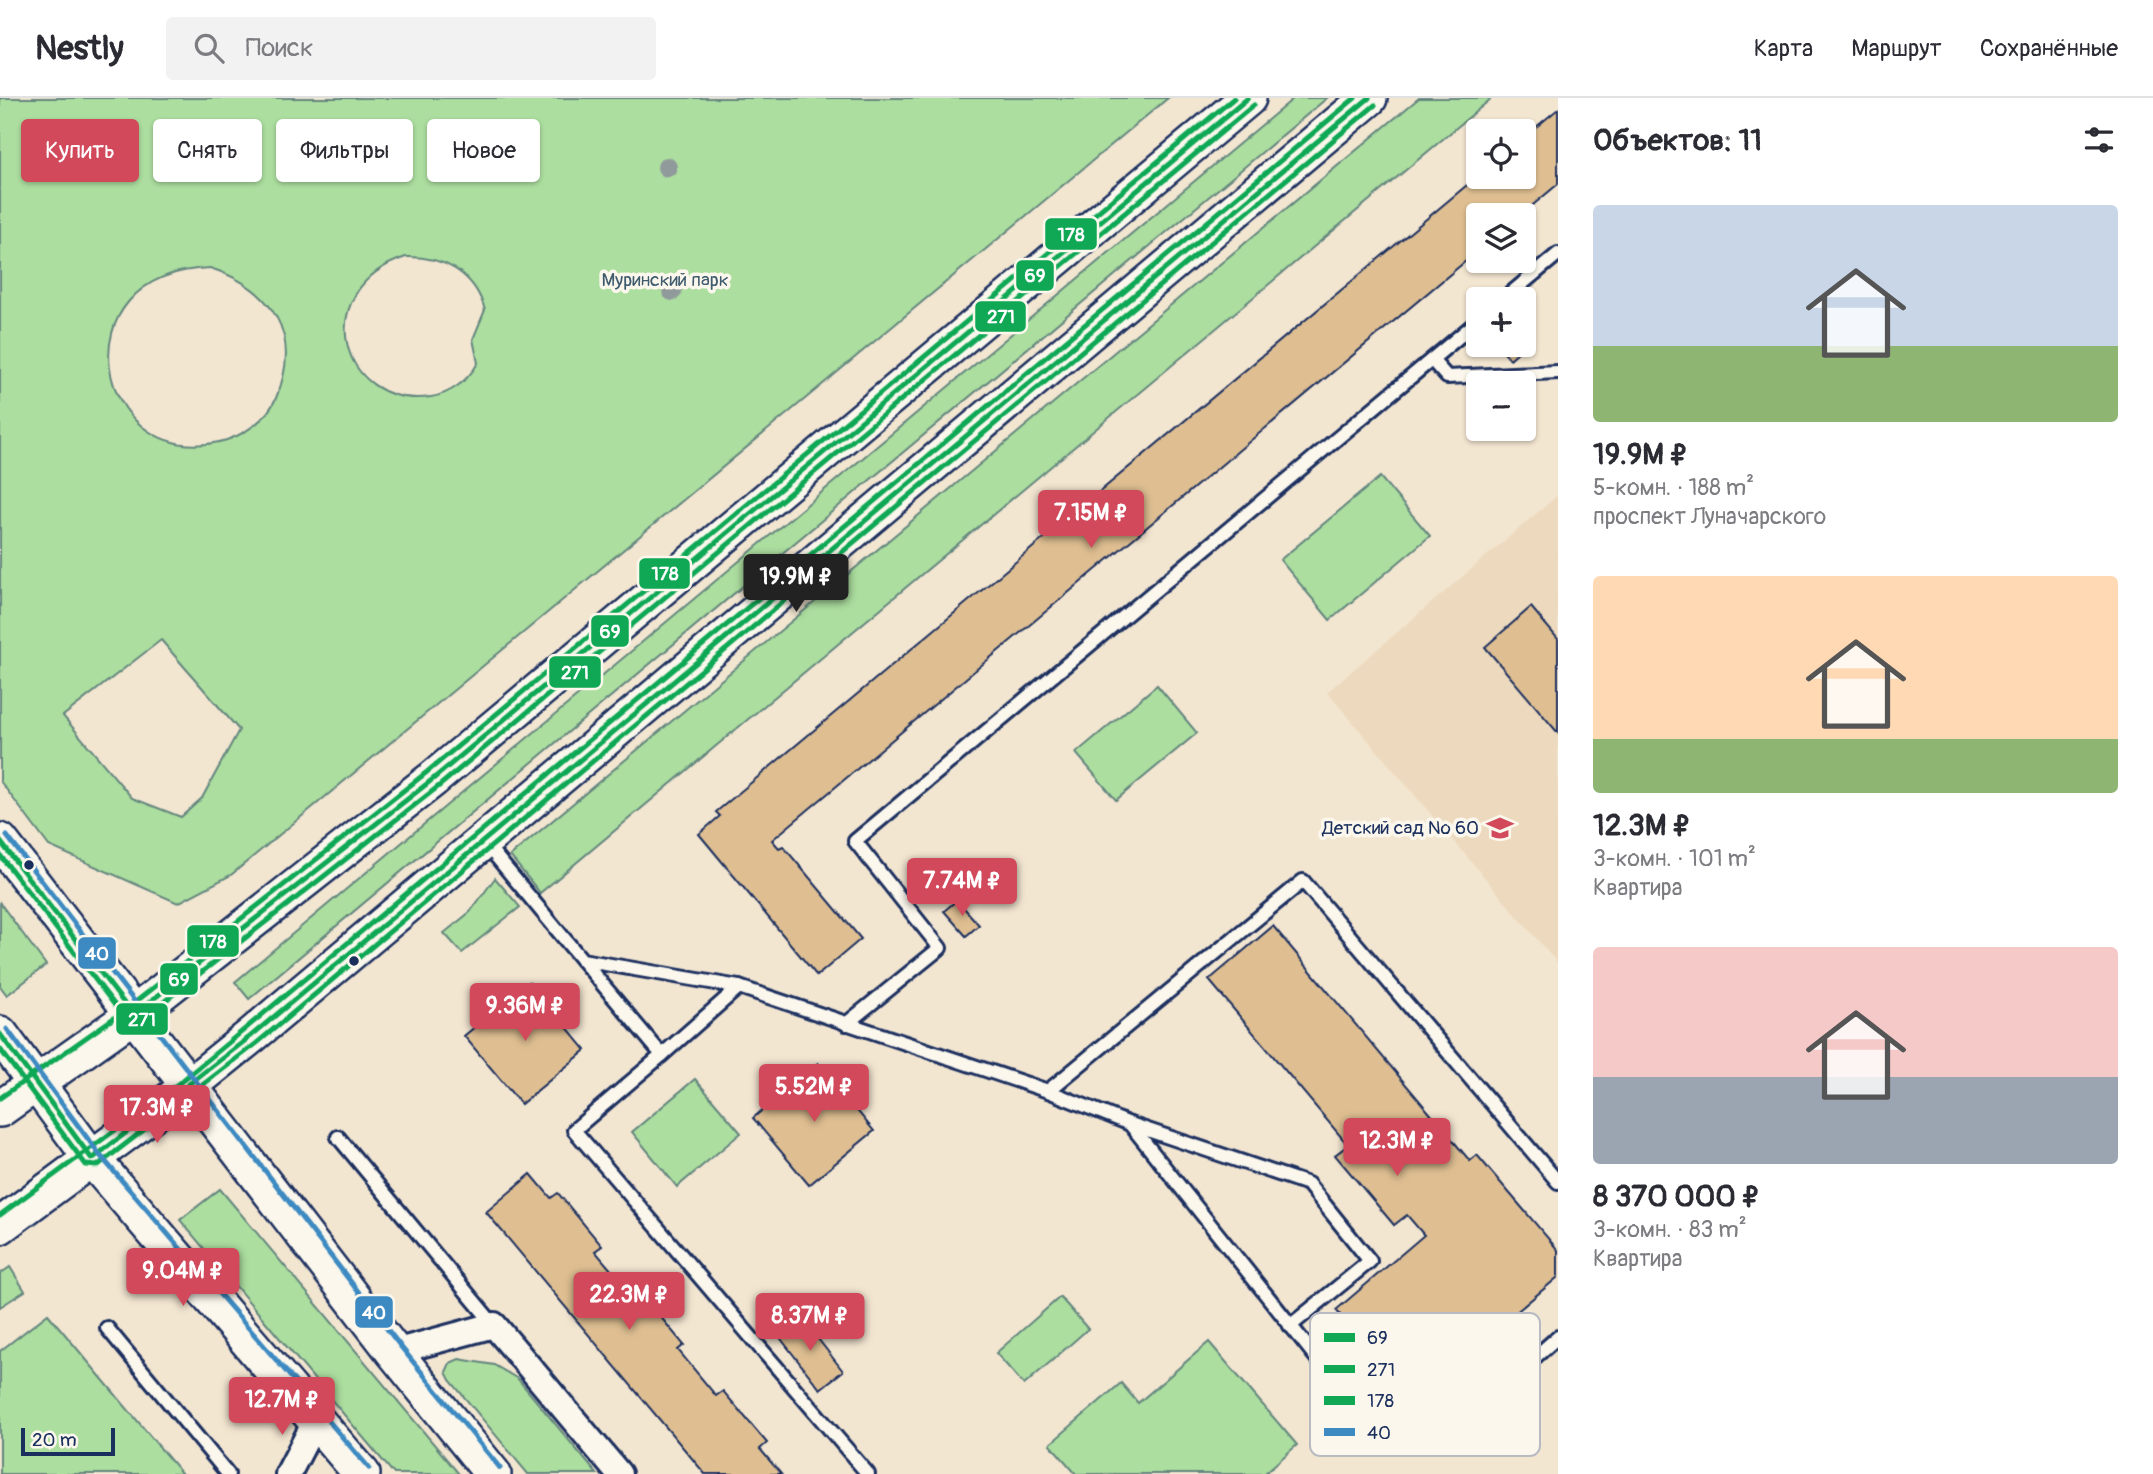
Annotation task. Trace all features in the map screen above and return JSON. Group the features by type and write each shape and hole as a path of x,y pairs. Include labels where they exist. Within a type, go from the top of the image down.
{"main road":[{"path":"0,1109 133,1015 433,779 1248,98"},
{"path":"0,1226 188,1087 1369,98"},
{"path":"0,841 394,1352 493,1474"},
{"path":"0,1034 92,1159 362,1474"}],"street":[{"path":"394,1352 494,1325 619,1474"},
{"path":"288,1474 316,1420"}],"lane":[{"path":"1518,287 1558,254"},
{"path":"846,1024 940,948 855,841 1466,331"},
{"path":"1432,360 1447,377 1558,372"},
{"path":"482,841 662,1055"},
{"path":"1048,1091 1303,881 1558,1182"},
{"path":"582,960 739,987 1048,1091 1130,1124 1308,1184 1370,1261 1290,1325"},
{"path":"739,987 574,1130 868,1474"},
{"path":"1130,1124 1310,1350"},
{"path":"338,1137 494,1325"},
{"path":"107,1328 228,1474"},
{"path":"1540,1352 1558,1337"}],"shaded area":[{"name":"Детский сад № 60","path":"1558,495 1558,964 1327,692"}],"green space":[{"name":"Муринский парк","path":"0,98 1168,98 231,875 178,903 49,846 0,781","holes":["406,257 444,263 465,276 480,297 485,310 473,339 478,363 458,385 431,397 399,396 374,385 357,367 347,344 347,319 356,294 375,273","210,268 250,288 265,301 276,317 283,334 286,354 283,375 272,406 253,426 219,442 176,443 143,427 121,401 110,367 112,333 129,301 161,278","161,640 239,730 202,798 181,817 132,798 63,716"]},
{"path":"1294,98 1327,98 249,999 235,982"},
{"path":"1419,98 1492,98 540,893 510,856"},
{"path":"1380,477 1430,536 1330,620 1280,560"},
{"path":"1157,685 1197,733 1116,800 1076,753"},
{"path":"495,878 520,907 462,953 444,933 470,912"},
{"path":"0,903 46,965 7,995 0,986"},
{"path":"695,1079 741,1133 677,1187 632,1132"},
{"path":"220,1189 459,1474 394,1474 180,1220"},
{"path":"10,1267 25,1291 0,1307 0,1274"},
{"path":"1060,1297 1088,1329 1024,1385 996,1353"},
{"path":"48,1314 182,1474 0,1474 0,1351"},
{"path":"1209,1342 1297,1445 1264,1474 1076,1474 1050,1444 1121,1383 1138,1403"},
{"path":"459,1359 494,1365 518,1379 597,1474 528,1474 450,1380 446,1372 450,1363"}],"building":[{"path":"1558,109 1558,184 1535,203 1466,203 1466,261 772,840 779,848 783,846 861,939 817,976 699,834 720,816 716,812 1466,186 1466,189 1536,189 1536,127"},
{"path":"1531,607 1558,639 1558,733 1485,647"},
{"path":"957,900 979,925 966,936 944,911"},
{"path":"1273,926 1470,1161 1477,1155 1558,1250 1558,1277 1515,1313 1339,1313 1336,1310 1424,1235 1407,1215 1394,1225 1335,1155 1348,1145 1209,980"},
{"path":"529,982 586,1050 521,1104 464,1036"},
{"path":"818,1063 874,1131 809,1185 753,1118"},
{"path":"531,1174 551,1198 558,1193 602,1246 595,1251 634,1297 640,1292 684,1345 678,1350 716,1396 723,1391 767,1443 760,1449 781,1474 705,1474 486,1212"},
{"path":"801,1317 843,1371 820,1389 778,1335"}],"transit line":[{"name":"178","path":"0,1098 128,1008 427,772 1234,98"},
{"name":"69","path":"0,841 133,1015 433,779 1248,98"},
{"name":"178","path":"0,1215 183,1080 245,1029 1355,98"},
{"name":"69","path":"0,1034 92,1159 251,1036 1369,98"},
{"name":"271","path":"0,855 126,1020 138,1022 439,786 1254,105"},
{"name":"271","path":"0,1049 86,1165 97,1166 257,1043 1375,105"},
{"name":"40","path":"7,836 401,1347 500,1468"},
{"name":"40","path":"7,1029 99,1154 369,1468"}],"place":[{"name":"Детский сад № 60","path":"1500,828"}]}
